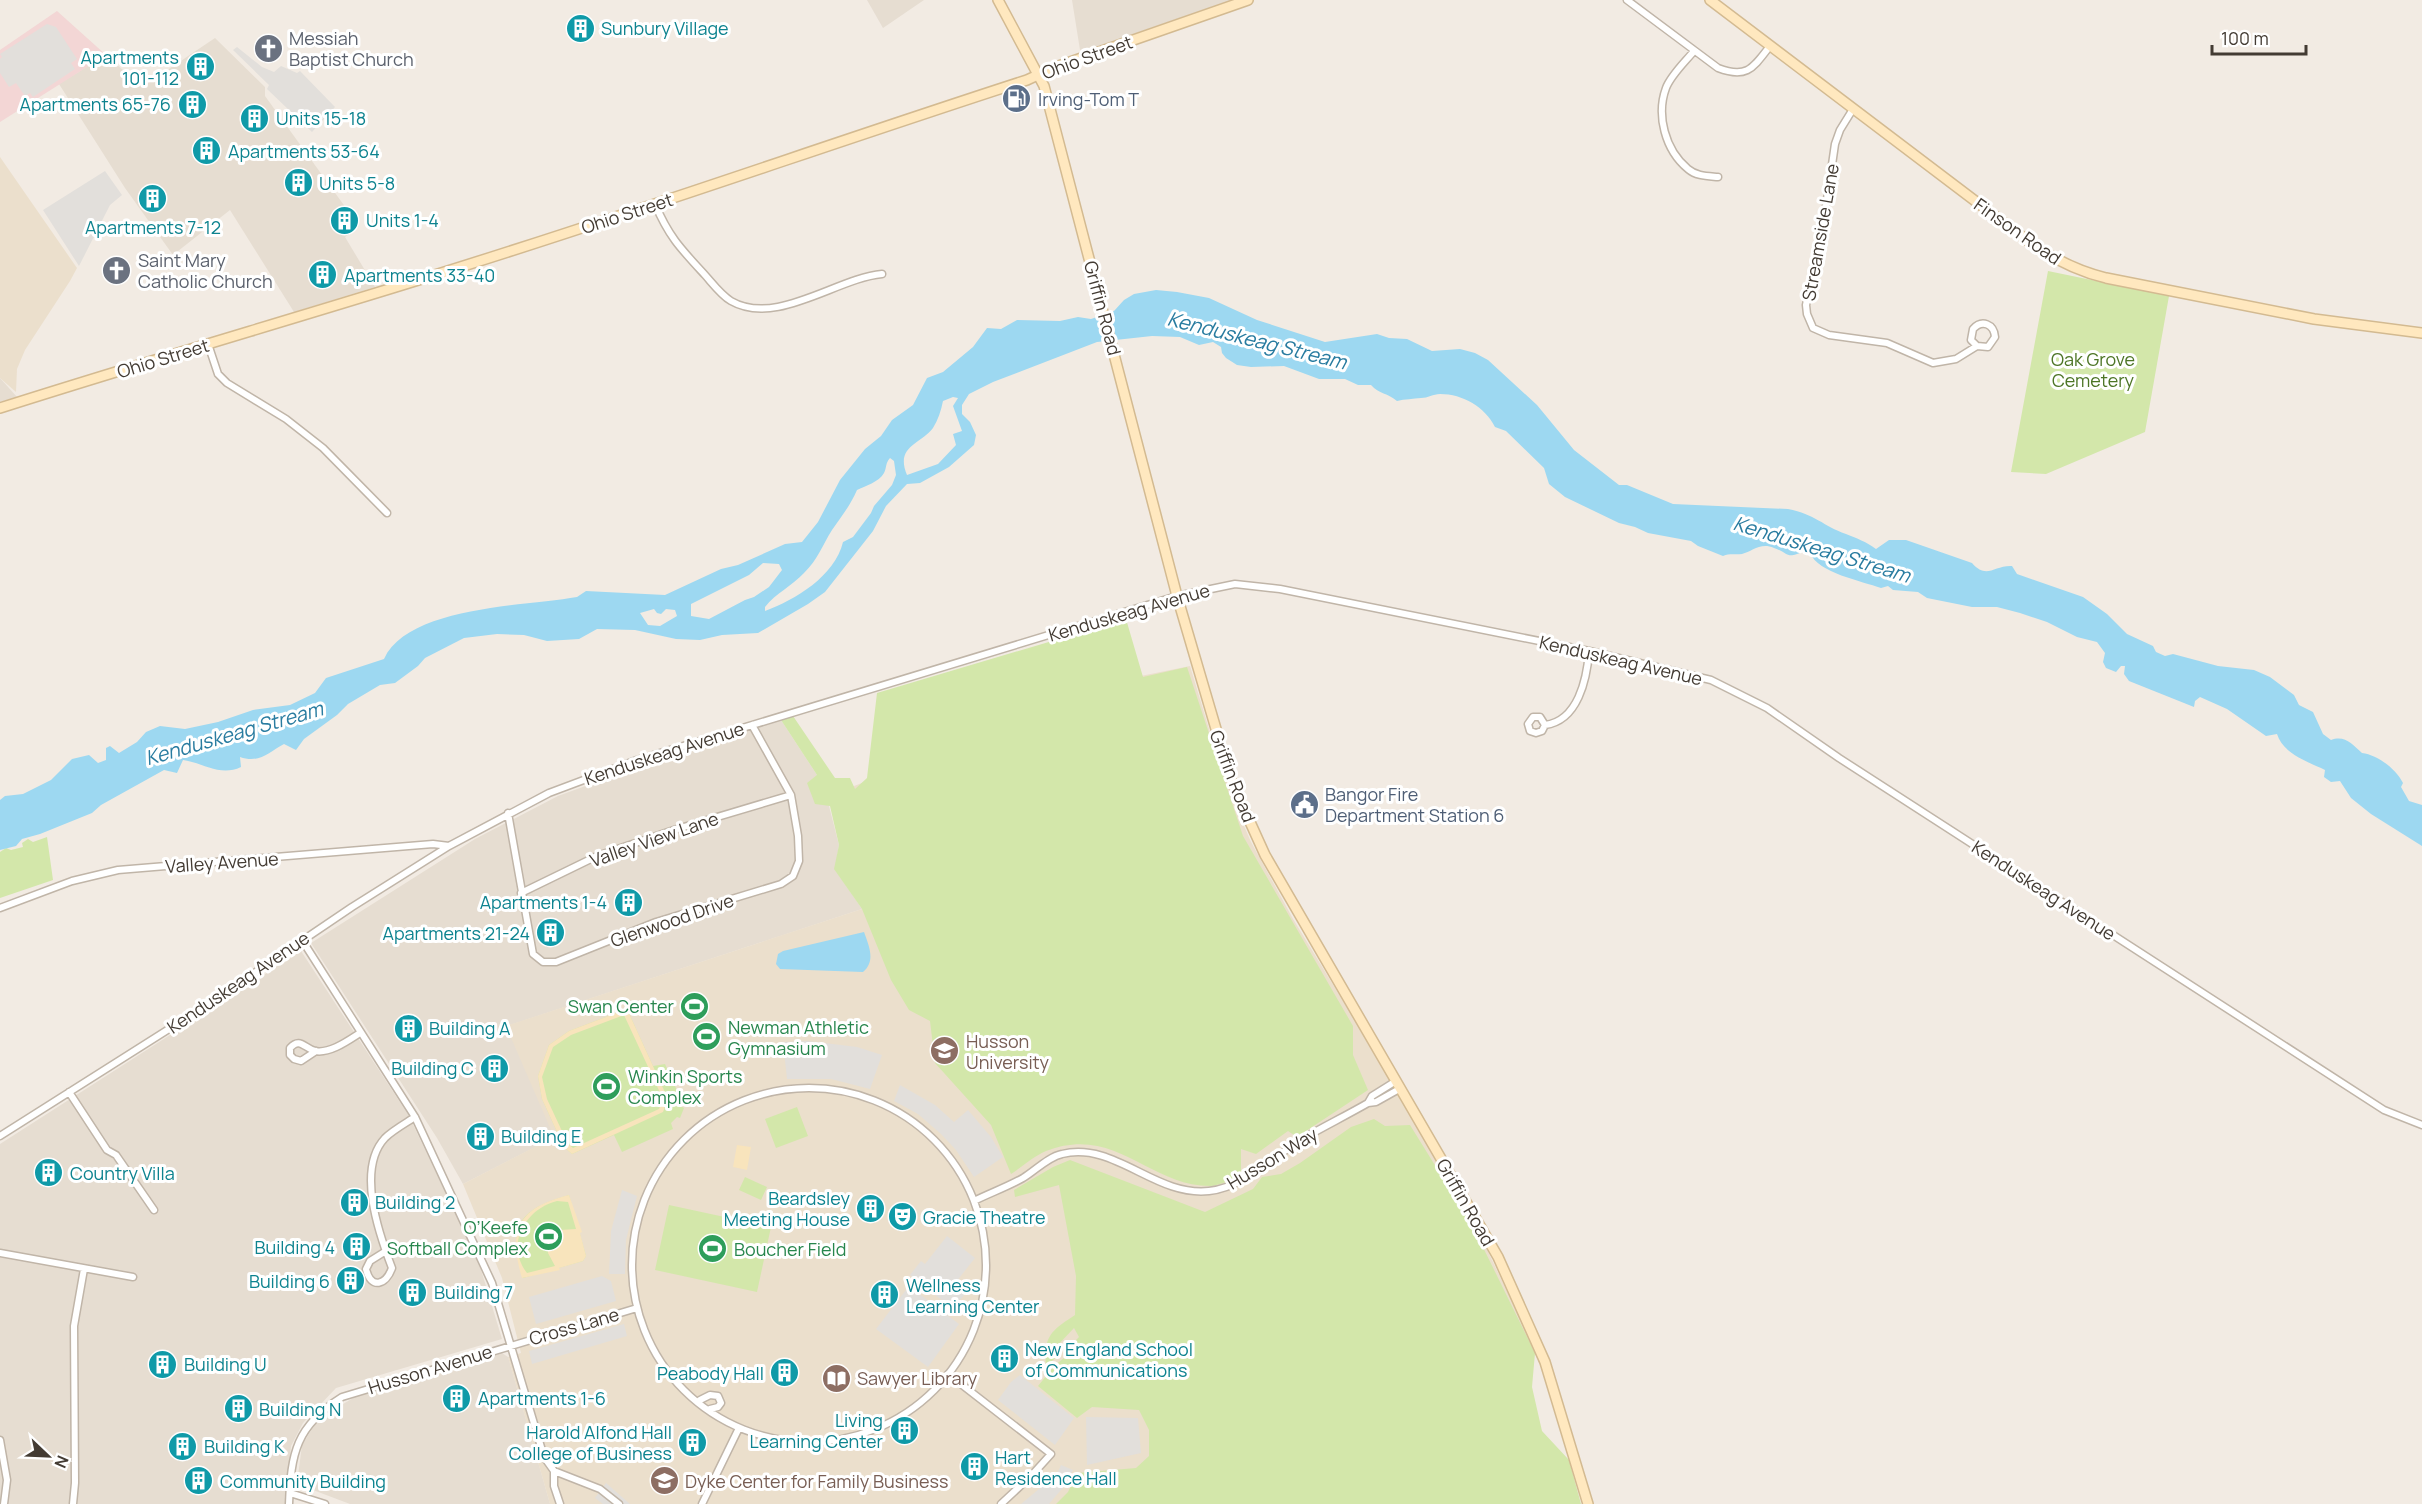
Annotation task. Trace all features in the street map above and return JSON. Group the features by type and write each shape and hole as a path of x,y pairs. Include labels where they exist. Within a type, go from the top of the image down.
{"street":[{"name":"Griffin Road","path":"998,0 1039,74 1102,305 1177,596 1232,780 1264,855 1498,1257 1545,1362 1588,1504"},
{"name":"Ohio Street","path":"0,408 425,278 655,204 1027,80 1248,0"},
{"path":"1626,0 1718,68 1734,74 1746,72 1756,64 1770,46"},
{"name":"Finson Road","path":"1710,0 2028,241 2078,271 2314,319 2422,333"},
{"path":"1694,51 1666,85 1661,104 1661,123 1668,140 1688,169 1702,176 1718,177"},
{"name":"Streamside Lane","path":"1853,109 1840,130 1835,144 1823,227 1806,305 1813,327 1823,333 1879,340 1933,363 1956,359 1977,346 1984,348 1992,344 1995,333 1991,326 1983,323 1972,329 1970,336 1977,346"},
{"path":"655,204 666,231 680,248 730,300 748,307 776,307 828,291 865,276 882,274"},
{"path":"208,344 218,374 226,383 286,419 323,448 387,513"},
{"name":"Kenduskeag Avenue","path":"0,1136 221,996 302,940 449,846 554,790 752,725 1177,596 1234,584 1280,589 1589,651 1711,681 1767,708 1858,770 2374,1103 2422,1125"},
{"path":"1545,725 1554,724 1563,719 1576,700 1584,684 1589,651"},
{"name":"Glenwood Drive","path":"508,813 533,954 543,962 556,962 656,922 781,884 793,876 799,861 791,795 752,725"},
{"name":"Valley View Lane","path":"521,893 597,856 791,795"},
{"name":"Valley Avenue","path":"0,908 72,881 118,870 433,844 449,846"},
{"name":"Husson Avenue","path":"289,1504 292,1460 301,1436 327,1406 350,1393 512,1345 492,1284 415,1117 302,940"},
{"path":"316,1051 329,1049 360,1033"},
{"name":"Husson Way","path":"974,1201 1011,1184 1059,1155 1090,1151 1163,1185 1177,1189 1209,1191 1226,1188 1245,1179 1304,1138 1368,1103 1376,1102 1398,1084"},
{"path":"824,1088 854,1094 884,1105 913,1122 938,1144 964,1181 974,1201 985,1247 983,1294 971,1336 948,1374 928,1395 905,1413 880,1427 853,1437 824,1442 795,1442 766,1437 724,1421 680,1382 662,1361 637,1308 632,1265 634,1239 639,1215 648,1191 664,1164 684,1139 709,1119 751,1098 782,1090 824,1088"},
{"path":"69,1092 107,1150 116,1155 154,1210"},
{"path":"386,1251 370,1261 366,1269 368,1278 374,1283 382,1282 389,1276 392,1268 370,1189 372,1167 376,1151 385,1138 415,1117"},
{"path":"0,1253 133,1277"},
{"path":"73,1504 75,1483 74,1326 84,1269"},
{"name":"Cross Lane","path":"512,1345 637,1308"},
{"path":"512,1345 544,1457 554,1471 600,1489 619,1504"},
{"path":"948,1374 1051,1454 1001,1504"},
{"path":"700,1400 710,1395 718,1396 721,1403 718,1407 710,1408"},
{"path":"702,1504 739,1428"},
{"path":"0,1440 7,1480 4,1504"},
{"path":"554,1471 554,1486 560,1504"},
{"path":"290,1493 325,1504"}],"shaded area":[{"path":"867,0 924,0 883,28"},
{"path":"1072,0 1232,0 1101,45 1080,50"},
{"path":"57,11 106,55 0,122 0,50"},
{"path":"47,24 56,27 77,59 71,63 75,69 33,97 30,93 25,96 16,83 9,87 0,73 2,57 0,54"},
{"path":"215,38 265,87 265,96 359,226 345,237 375,287 294,312 230,210 173,255 125,188 59,84 106,55 142,87"},
{"path":"237,47 262,67 274,72 281,66 297,73 300,71 335,107 312,132 267,89 269,85 233,50"},
{"path":"0,157 77,268 25,350 17,369 16,392 0,378"},
{"path":"105,171 122,195 110,205 79,266 43,210"},
{"path":"0,378 17,397 0,402"},
{"name":"Husson University","path":"1190,666 1225,782 1251,842 1293,919 1388,1075 1478,1231 1533,1345 1307,1445 1323,1504 550,1504 508,1357 521,1353 502,1278 463,1184 554,1137 506,1026 862,909 836,793 1136,677"},
{"path":"781,720 817,775 829,806 839,845 835,869 862,909 507,1026 555,1137 463,1184 437,1138 311,943 475,839 558,796 695,746"},
{"path":"301,951 409,1116 479,1263 502,1339 336,1388 303,1423 291,1446 287,1504 0,1504 0,1144"},
{"path":"808,1041 857,1047 882,1055 870,1089 831,1079 787,1079 783,1042"},
{"path":"900,1085 935,1105 954,1122 968,1110 991,1137 1003,1157 974,1177 956,1150 941,1134 918,1114 894,1101"},
{"path":"622,1190 637,1196 626,1240 625,1274 609,1274 611,1231"},
{"path":"947,1236 975,1258 956,1282 963,1288 960,1292 964,1295 953,1309 910,1275 921,1261 925,1264"},
{"path":"602,1276 611,1281 616,1301 536,1324 529,1297"},
{"path":"909,1286 959,1324 928,1367 876,1329"},
{"path":"624,1324 627,1336 532,1364 529,1351"},
{"path":"502,1353 508,1357 550,1504 350,1504 297,1484 302,1445 314,1426 331,1411 355,1397"},
{"path":"1020,1375 1074,1418 1055,1445 998,1400 1011,1382"},
{"path":"1086,1417 1138,1418 1141,1453 1087,1465"},
{"path":"1061,1465 1073,1470 1066,1484 1049,1504 1021,1504 1045,1484 1051,1472 1057,1474"},
{"path":"606,1483 630,1504 603,1504 595,1498"}],"green space":[{"name":"Oak Grove Cemetery","path":"2048,271 2169,296 2145,432 2046,474 2011,472"},
{"path":"1126,619 1143,677 1187,667 1243,836 1353,1026 1353,1055 1368,1090 1297,1137 1288,1131 1256,1154 1241,1149 1241,1176 1214,1186 1188,1183 1168,1177 1112,1150 1092,1145 1070,1145 1046,1151 1011,1174 991,1125 935,1063 930,1021 909,1010 891,980 862,909 834,869 839,845 830,806 815,804 807,783 817,775 781,720 793,716 835,778 850,778 855,789 867,778 877,693"},
{"path":"47,837 53,880 0,898 0,852 6,848 11,850 23,847 22,843 28,839 33,842"},
{"name":"Winkin Sports Complex","path":"627,1009 653,1066 665,1064 680,1097 683,1096 686,1103 681,1106 684,1108 680,1118 677,1117 671,1123 673,1129 622,1152 614,1135 572,1154 564,1147 542,1099 538,1076 549,1045 569,1031"},
{"path":"797,1107 808,1136 776,1148 765,1119"},
{"path":"1374,1119 1385,1126 1410,1125 1472,1225 1535,1353 1532,1387 1542,1431 1569,1460 1581,1504 1056,1504 1068,1492 1077,1473 1136,1468 1149,1456 1149,1430 1139,1410 1092,1407 1077,1418 1038,1386 1055,1365 1077,1348 1073,1343 1079,1337 1074,1328 1056,1347 1059,1355 1046,1366 1046,1347 1051,1335 1060,1325 1075,1315 1076,1276 1059,1185 1015,1197 1014,1190 1053,1167 1070,1160 1205,1212 1253,1189 1262,1177 1281,1174 1300,1163 1351,1127"},
{"path":"745,1177 767,1187 761,1200 739,1190"},
{"name":"O’Keefe Softball Complex","path":"569,1195 586,1256 583,1261 523,1278 516,1245 521,1223 538,1207"},
{"name":"Boucher Field","path":"669,1205 771,1227 757,1292 655,1270"}],"sand":[{"path":"627,1009 668,1099 663,1112 572,1154 564,1147 542,1099 538,1076 549,1045 569,1031","holes":["624,1015 663,1099 659,1109 573,1148 568,1144 547,1099 542,1077 553,1047 571,1035"]},
{"path":"737,1145 751,1147 747,1170 733,1167"},
{"path":"569,1195 582,1232 580,1233 586,1256 583,1261 559,1268 560,1270 522,1278 516,1246 517,1233 528,1214 538,1206","holes":["557,1201 568,1202 576,1229 560,1230 549,1241 548,1253 555,1266 527,1273 518,1251 518,1240 522,1230 528,1220 546,1205"]}],"water":[{"name":"Kenduskeag Stream","path":"1156,290 1209,298 1257,320 1325,342 1377,334 1389,338 1407,339 1432,351 1460,349 1475,353 1488,360 1537,405 1574,450 1619,485 1627,485 1673,504 1797,511 1876,549 1889,540 1906,540 1972,563 1982,570 2012,566 2017,574 2083,597 2107,614 2127,634 2153,646 2156,652 2165,656 2173,654 2218,666 2254,670 2270,677 2294,695 2299,705 2313,712 2323,734 2331,740 2348,741 2362,753 2380,760 2396,773 2403,783 2401,787 2409,801 2422,805 2422,846 2371,814 2351,798 2340,781 2331,782 2324,777 2325,770 2291,752 2280,741 2277,734 2266,736 2227,709 2200,697 2195,701 2194,707 2129,681 2124,674 2125,666 2121,666 2116,672 2106,668 2103,662 2105,653 2097,642 2077,637 2047,622 1997,607 1972,607 1927,598 1918,592 1893,590 1888,586 1881,588 1852,579 1822,566 1810,553 1804,551 1788,555 1764,546 1742,554 1723,556 1691,541 1648,533 1619,523 1565,497 1549,484 1544,468 1506,431 1495,427 1479,408 1457,396 1437,394 1397,401 1371,385 1358,385 1345,379 1319,379 1284,366 1237,365 1226,358 1221,347 1213,342 1199,345 1180,337 1152,336 1097,342 993,382 969,394 962,405 962,414 970,422 976,435 974,445 949,467 920,483 907,484 886,506 873,531 825,592 758,633 722,635 700,640 676,639 635,630 597,629 579,639 547,641 524,635 497,634 464,638 425,658 395,683 380,685 348,704 304,739 296,750 284,744 258,758 240,757 241,767 226,771 183,760 177,773 164,770 101,805 92,813 22,839 16,846 0,850 0,800 5,796 23,794 51,780 72,759 89,755 98,763 106,760 106,748 110,746 119,753 137,742 146,732 160,726 185,729 218,722 253,710 290,705 315,693 326,678 384,659 397,641 417,628 442,618 500,607 577,597 586,591 665,595 721,569 738,565 785,544 802,542 818,522 840,480 865,449 881,436 892,420 913,405 927,378 943,372 973,347 987,328 1001,329 1017,320 1060,321 1078,317 1091,319 1114,311 1124,300 1134,294","holes":["953,397 958,398 953,406 962,431 953,434 956,445 938,464 907,475 904,458 911,447 933,428 943,401","890,458 894,461 896,475 892,485 874,506 853,537 843,542 832,566 801,593 765,611 769,602 809,568 857,490 882,476","763,563 779,564 782,570 769,587 754,597 709,619 691,616 691,604 749,575","654,609 661,614 666,609 675,610 677,616 660,626 648,625 640,613"]},
{"path":"864,932 870,958 863,972 780,969 776,964 778,954 783,951"}],"place":[{"name":"Sunbury Village","path":"580,28"},
{"name":"Messiah Baptist Church","path":"268,48"},
{"name":"Apartments 101-112","path":"200,67"},
{"name":"Irving-Tom T","path":"1017,99"},
{"name":"Apartments 65-76","path":"192,104"},
{"name":"Units 15-18","path":"255,118"},
{"name":"Apartments 53-64","path":"207,151"},
{"name":"Units 5-8","path":"298,183"},
{"name":"Apartments 7-12","path":"153,198"},
{"name":"Units 1-4","path":"345,220"},
{"name":"Saint Mary Catholic Church","path":"117,270"},
{"name":"Apartments 33-40","path":"323,275"},
{"name":"Bangor Fire Department Station 6","path":"1304,804"},
{"name":"Apartments 1-4","path":"628,902"},
{"name":"Apartments 21-24","path":"551,933"},
{"name":"Swan Center","path":"695,1006"},
{"name":"Building A","path":"408,1028"},
{"name":"Newman Athletic Gymnasium","path":"707,1037"},
{"name":"Husson University","path":"945,1051"},
{"name":"Building C","path":"495,1068"},
{"name":"Winkin Sports Complex","path":"607,1086"},
{"name":"Building E","path":"480,1136"},
{"name":"Country Villa","path":"49,1173"},
{"name":"Building 2","path":"354,1202"},
{"name":"Beardsley Meeting House","path":"871,1208"},
{"name":"Gracie Theatre","path":"902,1217"},
{"name":"O’Keefe Softball Complex","path":"549,1237"},
{"name":"Building 4","path":"356,1247"},
{"name":"Boucher Field","path":"713,1249"},
{"name":"Building 6","path":"351,1281"},
{"name":"Building 7","path":"413,1292"},
{"name":"Wellness Learning Center","path":"885,1295"},
{"name":"New England School of Communications","path":"1004,1359"},
{"name":"Building U","path":"163,1364"},
{"name":"Peabody Hall","path":"785,1373"},
{"name":"Sawyer Library","path":"836,1378"},
{"name":"Apartments 1-6","path":"457,1398"},
{"name":"Building N","path":"238,1409"},
{"name":"Living Learning Center","path":"904,1430"},
{"name":"Harold Alfond Hall College of Business","path":"693,1442"},
{"name":"Building K","path":"183,1446"},
{"name":"Hart Residence Hall","path":"974,1467"},
{"name":"Community Building","path":"199,1481"},
{"name":"Dyke Center for Family Business","path":"664,1481"}]}
